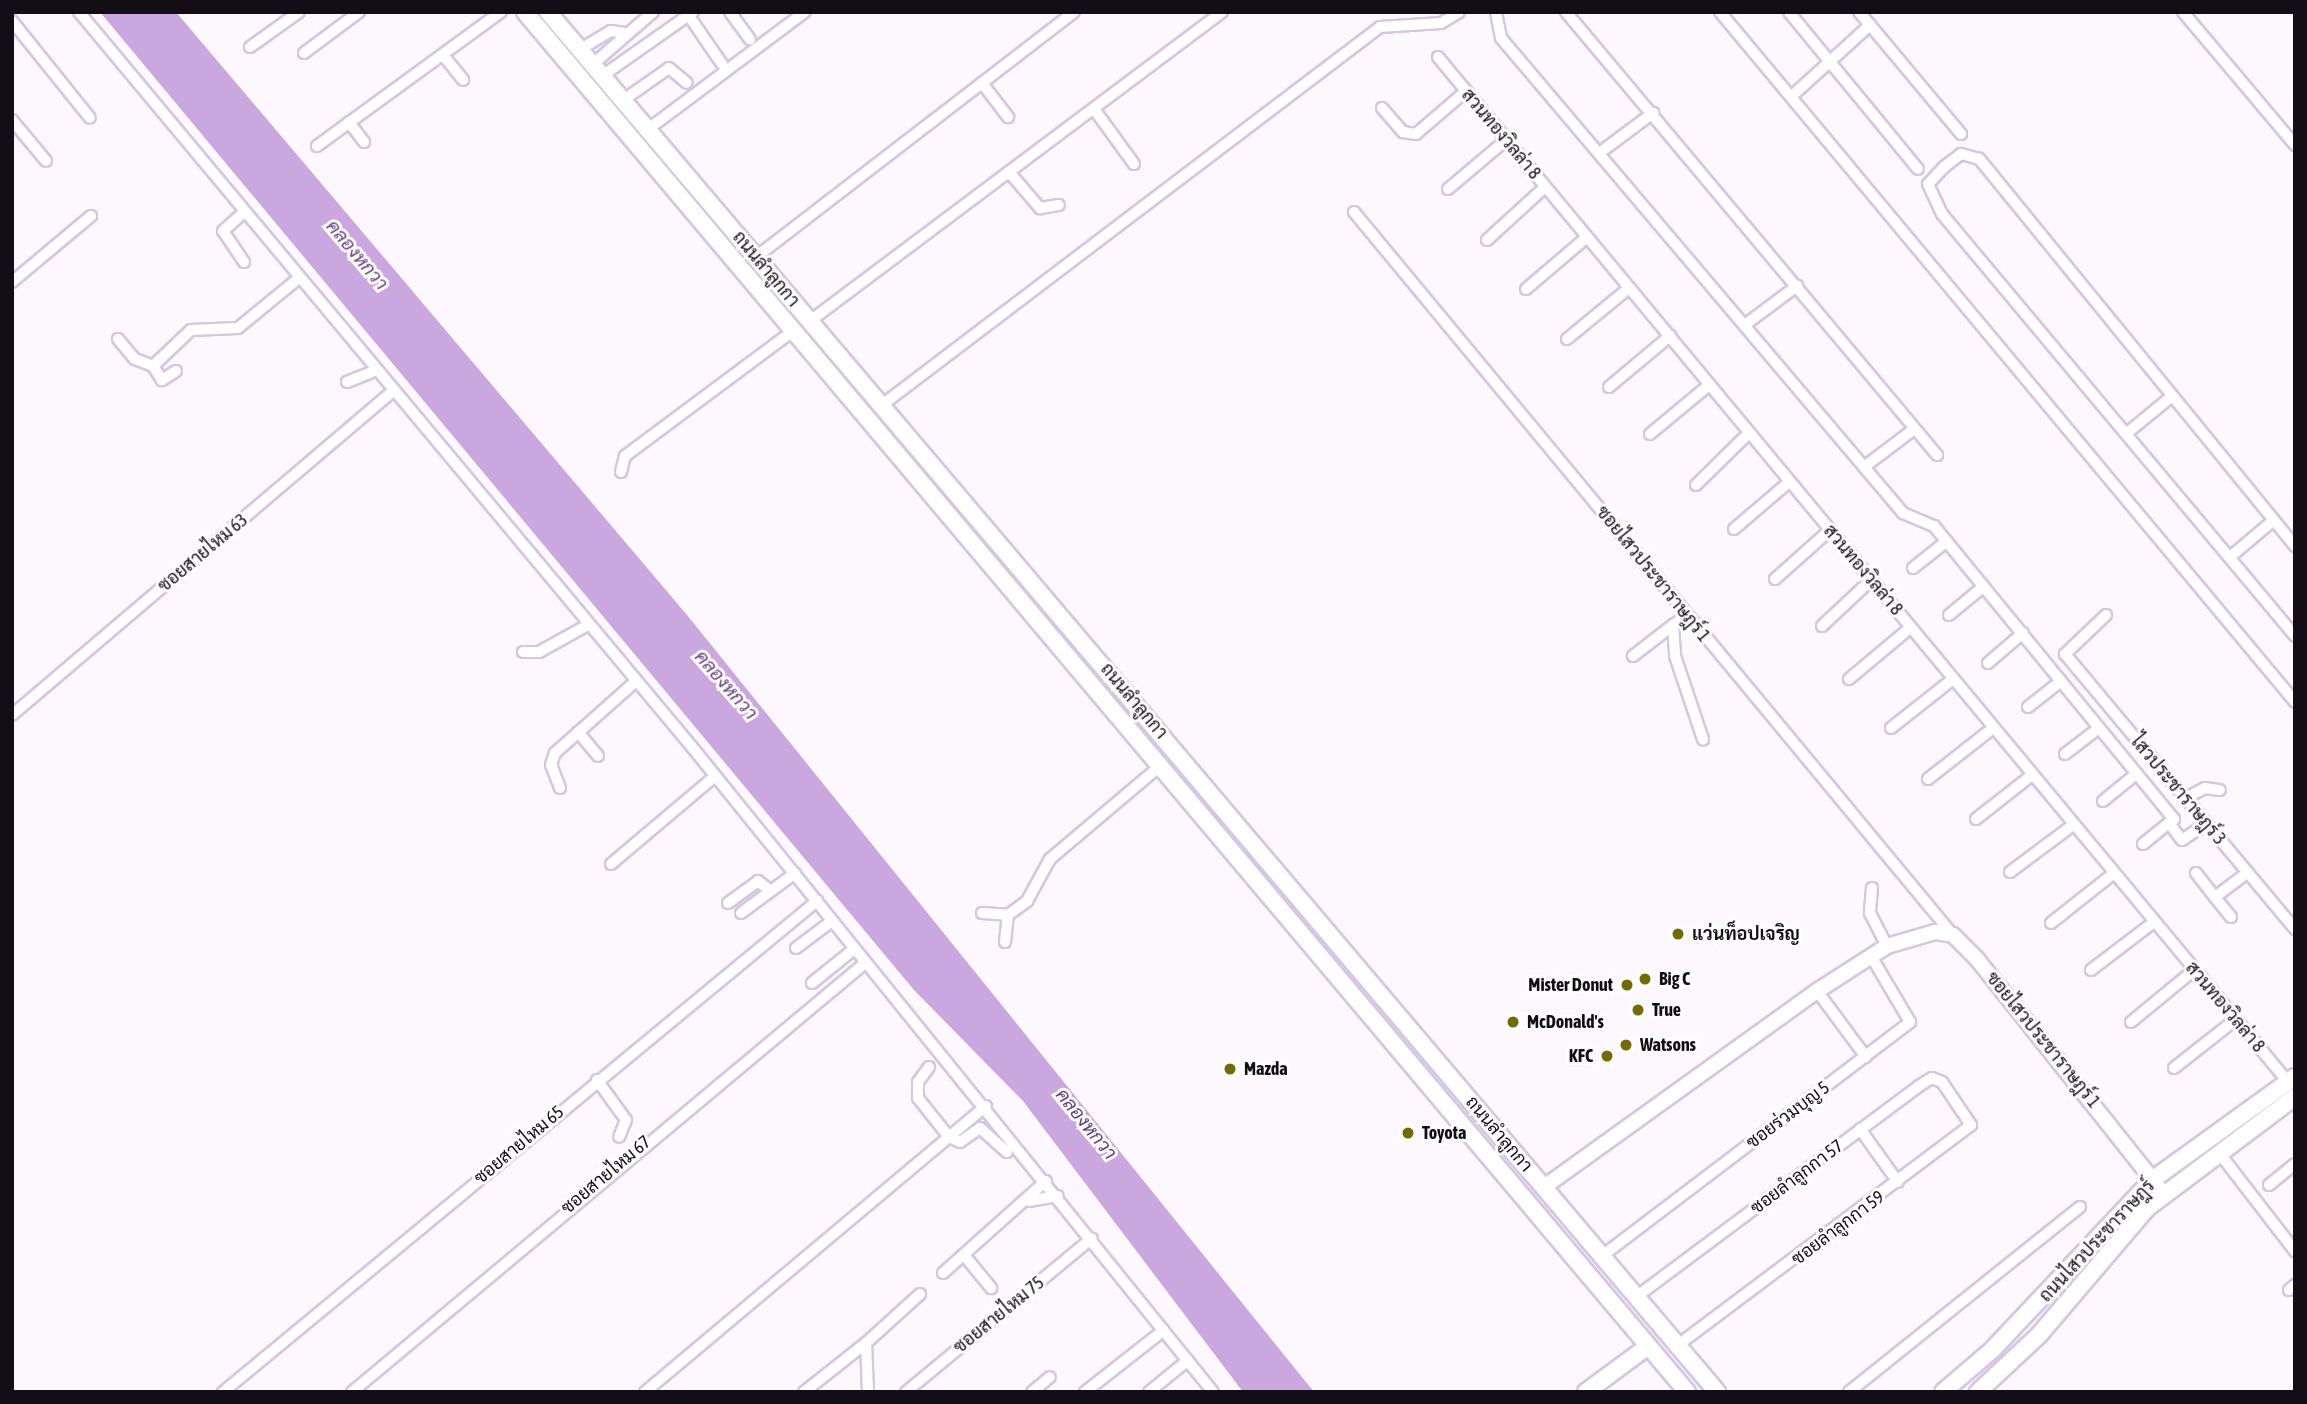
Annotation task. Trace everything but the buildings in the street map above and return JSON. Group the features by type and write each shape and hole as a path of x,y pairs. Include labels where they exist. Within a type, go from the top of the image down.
{"main road":[{"name":"ถนนลำลูกกา","path":"524,12 1687,1392"},
{"name":"ถนนลำลูกกา","path":"548,12 1717,1392"},
{"name":"ถนนไสวประชาราษฎร์","path":"1943,1392 1992,1350 2156,1177 2293,1086"},
{"name":"ถนนไสวประชาราษฎร์","path":"1978,1392 2039,1335 2167,1191 2220,1154 2293,1086"},
{"path":"2193,1151 2203,1165"},
{"path":"1587,1392 1647,1347"}],"street":[{"path":"18,12 12,19 90,118"},
{"path":"79,12 795,873 865,963 986,1106 1213,1392"},
{"path":"250,47 299,12"},
{"path":"304,53 359,12"},
{"path":"317,146 501,12"},
{"path":"597,70 622,44 626,33 653,12"},
{"path":"730,12 750,40"},
{"path":"647,130 805,12"},
{"path":"756,257 1074,12"},
{"path":"810,321 1222,12"},
{"path":"882,405 1380,27 1441,23 1459,12"},
{"path":"1496,12 1501,38 1602,151 1903,513 1929,520 2174,819 2143,844"},
{"path":"1566,12 1937,455"},
{"path":"1720,12 1793,95 2295,702"},
{"path":"1788,12 1918,169"},
{"path":"1860,12 1961,134"},
{"path":"2183,12 2295,145"},
{"path":"597,70 691,14 722,64"},
{"path":"1793,95 1870,26"},
{"path":"579,50 611,31 626,33"},
{"path":"443,55 463,80"},
{"name":"สวนทองวิลล่า 8","path":"1438,57 2235,1020 2293,1086"},
{"path":"622,101 669,68 687,83"},
{"path":"982,83 1007,117"},
{"path":"1382,108 1403,132 1416,134 1466,91"},
{"path":"1094,109 1134,164"},
{"path":"1602,151 1653,113"},
{"path":"12,120 46,161"},
{"path":"349,122 364,142"},
{"path":"1448,189 1506,140"},
{"path":"2295,545 2171,397 1979,159 1961,154 1944,167 1927,184 1942,214 2295,636"},
{"path":"1009,172 1040,208 1059,205"},
{"path":"1487,240 1545,187"},
{"path":"244,212 223,231 244,262"},
{"name":"ซอยไสวประชาราษฎร์ 1","path":"1354,212 2167,1191"},
{"path":"12,282 91,216"},
{"path":"1526,289 1587,237"},
{"path":"153,366 191,330 238,328 299,278"},
{"path":"1746,324 1797,286"},
{"path":"1567,339 1629,288"},
{"path":"621,472 625,456 794,330"},
{"path":"1609,387 1670,336"},
{"path":"118,339 135,359 153,366 162,380 176,371"},
{"path":"348,382 377,370"},
{"path":"1650,434 1709,385"},
{"name":"ซอยสายไหม 63","path":"12,715 393,391"},
{"path":"2127,433 2171,397"},
{"path":"1864,467 1914,429"},
{"path":"1696,485 1749,433"},
{"path":"1734,529 1789,482"},
{"path":"2230,557 2274,520"},
{"path":"1775,579 1830,530"},
{"path":"1913,568 1947,541"},
{"path":"1822,626 1871,580"},
{"path":"1949,615 1984,586"},
{"path":"1633,656 1687,615"},
{"name":"ไสวประชาราษฎร์ 3","path":"2106,615 2063,650 2295,929"},
{"path":"523,652 539,653 588,625"},
{"path":"1673,625 1675,656 1703,738"},
{"path":"1849,679 1910,628"},
{"path":"1988,663 2023,634"},
{"path":"1891,728 1953,679"},
{"path":"560,788 552,757 636,681"},
{"path":"2028,708 2061,681"},
{"path":"2065,754 2099,727"},
{"path":"1928,779 1993,728"},
{"path":"578,732 598,756"},
{"path":"982,913 1008,915 1027,901 1050,859 1160,766"},
{"path":"2103,801 2136,774"},
{"path":"1976,819 2032,775"},
{"path":"611,864 715,776"},
{"path":"2186,798 2204,788 2220,790"},
{"path":"2169,823 2182,840 2206,824"},
{"path":"2010,872 2073,825"},
{"path":"741,913 795,873"},
{"path":"2051,923 2113,873"},
{"path":"2196,873 2231,917"},
{"path":"2215,897 2247,873"},
{"path":"728,904 758,881 768,891"},
{"path":"1872,888 1870,913 1887,946"},
{"name":"ซอยสายไหม 65","path":"223,1392 597,1080 817,901"},
{"path":"1005,943 1008,915"},
{"path":"796,948 832,921"},
{"path":"2091,970 2154,922"},
{"path":"1544,1186 1817,991 1887,946 1917,932 1953,935"},
{"path":"812,983 854,949"},
{"name":"ซอยร่วมบุญ 5","path":"1602,1256 1866,1057 1912,1018 1871,956"},
{"name":"ซอยสายไหม 67","path":"352,1392 865,963"},
{"path":"2132,1021 2194,970"},
{"path":"1817,991 1866,1057"},
{"path":"2174,1068 2235,1020"},
{"path":"929,1068 918,1082 918,1098 949,1137 960,1142 980,1128 1007,1152"},
{"name":"ซอยลำลูกกา 57","path":"1636,1297 1932,1078 1956,1099"},
{"path":"597,1080 626,1120 619,1137"},
{"name":"ซอยลำลูกกา 59","path":"1678,1345 1971,1125 1956,1099"},
{"path":"645,1392 986,1106"},
{"path":"1860,1129 1898,1182"},
{"path":"2220,1154 2295,1251"},
{"path":"2269,1185 2295,1164"},
{"path":"943,1273 1029,1201 1046,1181"},
{"path":"1029,1201 1058,1196"},
{"path":"1849,1392 2080,1207"},
{"name":"ซอยสายไหม 75","path":"906,1392 1092,1238"},
{"path":"964,1255 991,1288"},
{"path":"804,1392 866,1343 920,1294"},
{"path":"1085,1392 1164,1330"},
{"path":"866,1343 868,1392"},
{"path":"1149,1392 1188,1360"},
{"path":"1032,1392 1050,1377"}],"water":[{"name":"คลองหกวา","path":"100,12 176,12 687,615 1314,1392 1243,1392 1023,1101 914,990"}],"place":[{"name":"แว่นท็อปเจริญ","path":"1678,934"},
{"name":"Big C","path":"1645,979"},
{"name":"Mister Donut","path":"1627,985"},
{"name":"True","path":"1638,1010"},
{"name":"McDonald's","path":"1513,1022"},
{"name":"Watsons","path":"1626,1045"},
{"name":"KFC","path":"1607,1056"},
{"name":"Mazda","path":"1230,1069"},
{"name":"Toyota","path":"1408,1133"}]}
